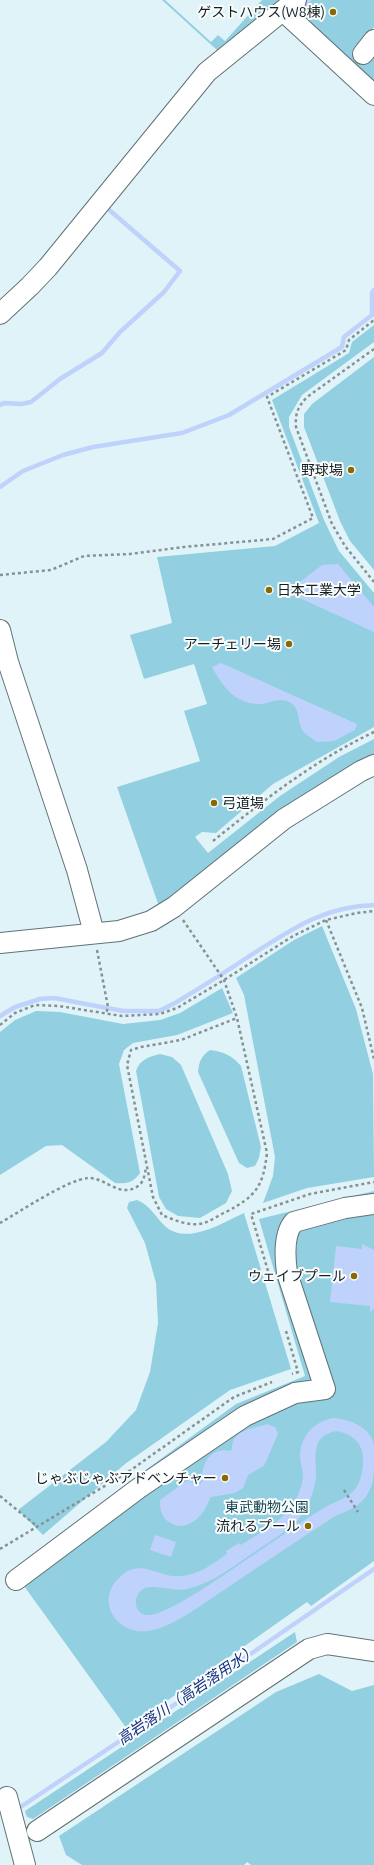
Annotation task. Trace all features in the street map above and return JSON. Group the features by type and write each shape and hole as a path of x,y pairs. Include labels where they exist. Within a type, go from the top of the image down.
{"street":[{"path":"0,314 48,267 207,72 290,5 374,95"},
{"path":"0,630 10,669 77,870 96,940"},
{"path":"0,942 96,940 151,921 174,907 284,819 361,771 374,765"},
{"path":"16,1580 139,1488 245,1416 295,1393 325,1389 287,1273 285,1259 289,1227 294,1222 345,1208 374,1204"},
{"path":"37,1831 309,1649 327,1644 374,1651"},
{"path":"7,1797 24,1865"}],"path":[{"path":"0,575 50,570 84,556 130,554 184,547 273,539 313,518 267,397 346,350 349,340 374,320"},
{"path":"374,349 307,397 298,407 295,416 296,427 332,524 345,546 374,582"},
{"path":"213,841 278,789 340,750 374,732"},
{"path":"174,907 224,980 237,1018 267,1153 265,1172 257,1189 247,1201 203,1223 181,1222 162,1215 153,1197 127,1065 131,1050 181,1040 237,1018"},
{"path":"0,1025 15,1013 35,1005 59,1006 122,1016 160,1014 177,1008 293,936 326,920 357,912 374,911"},
{"path":"326,920 362,1008 374,1059"},
{"path":"96,940 108,1007 106,1014"},
{"path":"0,1223 74,1181 90,1178 102,1181 113,1188 127,1190 138,1187 144,1178 147,1164"},
{"path":"269,1274 251,1214 310,1194 374,1182"},
{"path":"284,1327 298,1372 291,1375"},
{"path":"0,1549 128,1472 234,1397 277,1380"},
{"path":"344,1490 358,1512"},
{"path":"0,1496 38,1527"}],"green space":[{"path":"162,0 165,0 211,42 218,35 225,41 262,0 280,0 218,51"},
{"path":"309,0 374,0 374,27 353,53 366,65 374,55 374,87 294,13"},
{"name":"日本工業大学","path":"374,325 374,342 302,395 289,417 289,427 324,520 339,551 374,593 374,727 273,784 216,833 202,832 195,837 208,853 280,796 339,757 374,739 374,756 160,909 117,787 200,761 184,711 207,704 194,664 144,679 130,635 172,623 157,557 275,546 319,523 272,400 349,353 352,342"},
{"name":"野球場","path":"374,357 374,570 350,541 340,521 304,427 304,414 312,404"},
{"path":"322,926 356,1009 373,1074 374,1177 307,1188 263,1203 273,1176 275,1157 244,995 236,978 294,940"},
{"path":"222,988 233,1013 177,1035 133,1043 124,1050 119,1064 140,1173 135,1179 126,1183 115,1183 62,1145 46,1146 0,1175 0,1032 15,1020 36,1011 60,1012 123,1024 160,1020 180,1013"},
{"path":"210,1050 227,1055 241,1066 261,1147 259,1158 255,1166 247,1168 239,1163 198,1072 201,1060"},
{"path":"160,1054 172,1057 181,1065 228,1174 232,1191 226,1203 200,1218 178,1216 166,1209 159,1197 136,1071 142,1061"},
{"name":"東武動物公園","path":"374,1191 374,1561 311,1606 307,1602 127,1729 14,1572 132,1480 236,1404 305,1376 259,1219"},
{"path":"137,1200 146,1205 166,1227 175,1232 184,1234 195,1233 215,1227 244,1213 291,1369 230,1390 125,1464 43,1535 18,1510 106,1442 136,1410 150,1372 158,1323 156,1283 145,1243 127,1208 129,1202"},
{"path":"295,1632 297,1642 33,1819 27,1817 25,1811"},
{"path":"319,1674 352,1691 374,1685 374,1865 251,1865 247,1862 244,1865 82,1865 66,1855 59,1836 276,1692"}],"shaded area":[{"path":"338,564 374,607 374,632 291,594 292,588 322,565"},
{"path":"221,663 357,724 355,730 334,741 317,742 301,728 298,713 291,703 279,700 261,704 244,701 237,698 220,681 212,667"},
{"name":"ウェイブプール","path":"362,1244 374,1250 374,1309 370,1312 370,1306 330,1302 336,1246 362,1249"},
{"name":"流れるプール","path":"333,1418 352,1422 364,1429 372,1439 374,1446 373,1478 369,1491 361,1502 353,1508 332,1518 197,1608 170,1624 153,1630 141,1631 130,1629 120,1623 113,1616 109,1606 109,1596 113,1586 121,1576 129,1571 136,1568 143,1568 173,1576 193,1574 211,1565 227,1554 226,1551 239,1543 241,1545 278,1521 295,1501 302,1483 303,1474 300,1456 303,1442 314,1426","holes":["336,1431 355,1439 362,1451 363,1465 361,1475 353,1492 306,1520 184,1600 156,1614 147,1615 142,1614 139,1611 136,1600 137,1595 143,1589 147,1587 158,1587 182,1590 197,1586 216,1578 293,1525 304,1512 312,1495 316,1477 316,1449 318,1443 327,1434"]},
{"name":"じゃぶじゃぶアドベンチャー","path":"267,1424 276,1428 278,1434 264,1466 248,1475 243,1488 235,1493 211,1497 206,1508 198,1518 190,1524 180,1526 174,1525 164,1518 160,1507 160,1500 188,1480 196,1485 200,1484 203,1480 203,1468 205,1462 213,1454 218,1451 230,1451 235,1438 239,1434"},
{"path":"155,1535 176,1542 171,1557 150,1550"}],"waterway":[{"path":"301,7 309,0"},
{"path":"0,405 4,403 21,404 31,402 60,379 102,353 120,332 164,292 180,271 107,208 109,205"},
{"path":"0,487 23,471 63,455 93,447 182,433 229,415 342,347 344,337 372,315 372,293 374,290"},
{"path":"0,1016 15,1007 40,999 54,998 123,1011 159,1011 175,1003 278,938 307,922 338,910 374,905"},
{"name":"高岩落川（高岩落用水）","path":"16,1810 252,1653 374,1569"}],"place":[{"name":"ゲストハウス(W8棟)","path":"333,12"},
{"name":"野球場","path":"351,470"},
{"name":"日本工業大学","path":"269,590"},
{"name":"アーチェリー場","path":"289,644"},
{"name":"弓道場","path":"214,803"},
{"name":"ウェイブプール","path":"354,1276"},
{"name":"じゃぶじゃぶアドベンチャー","path":"225,1478"},
{"name":"流れるプール","path":"308,1526"}]}
